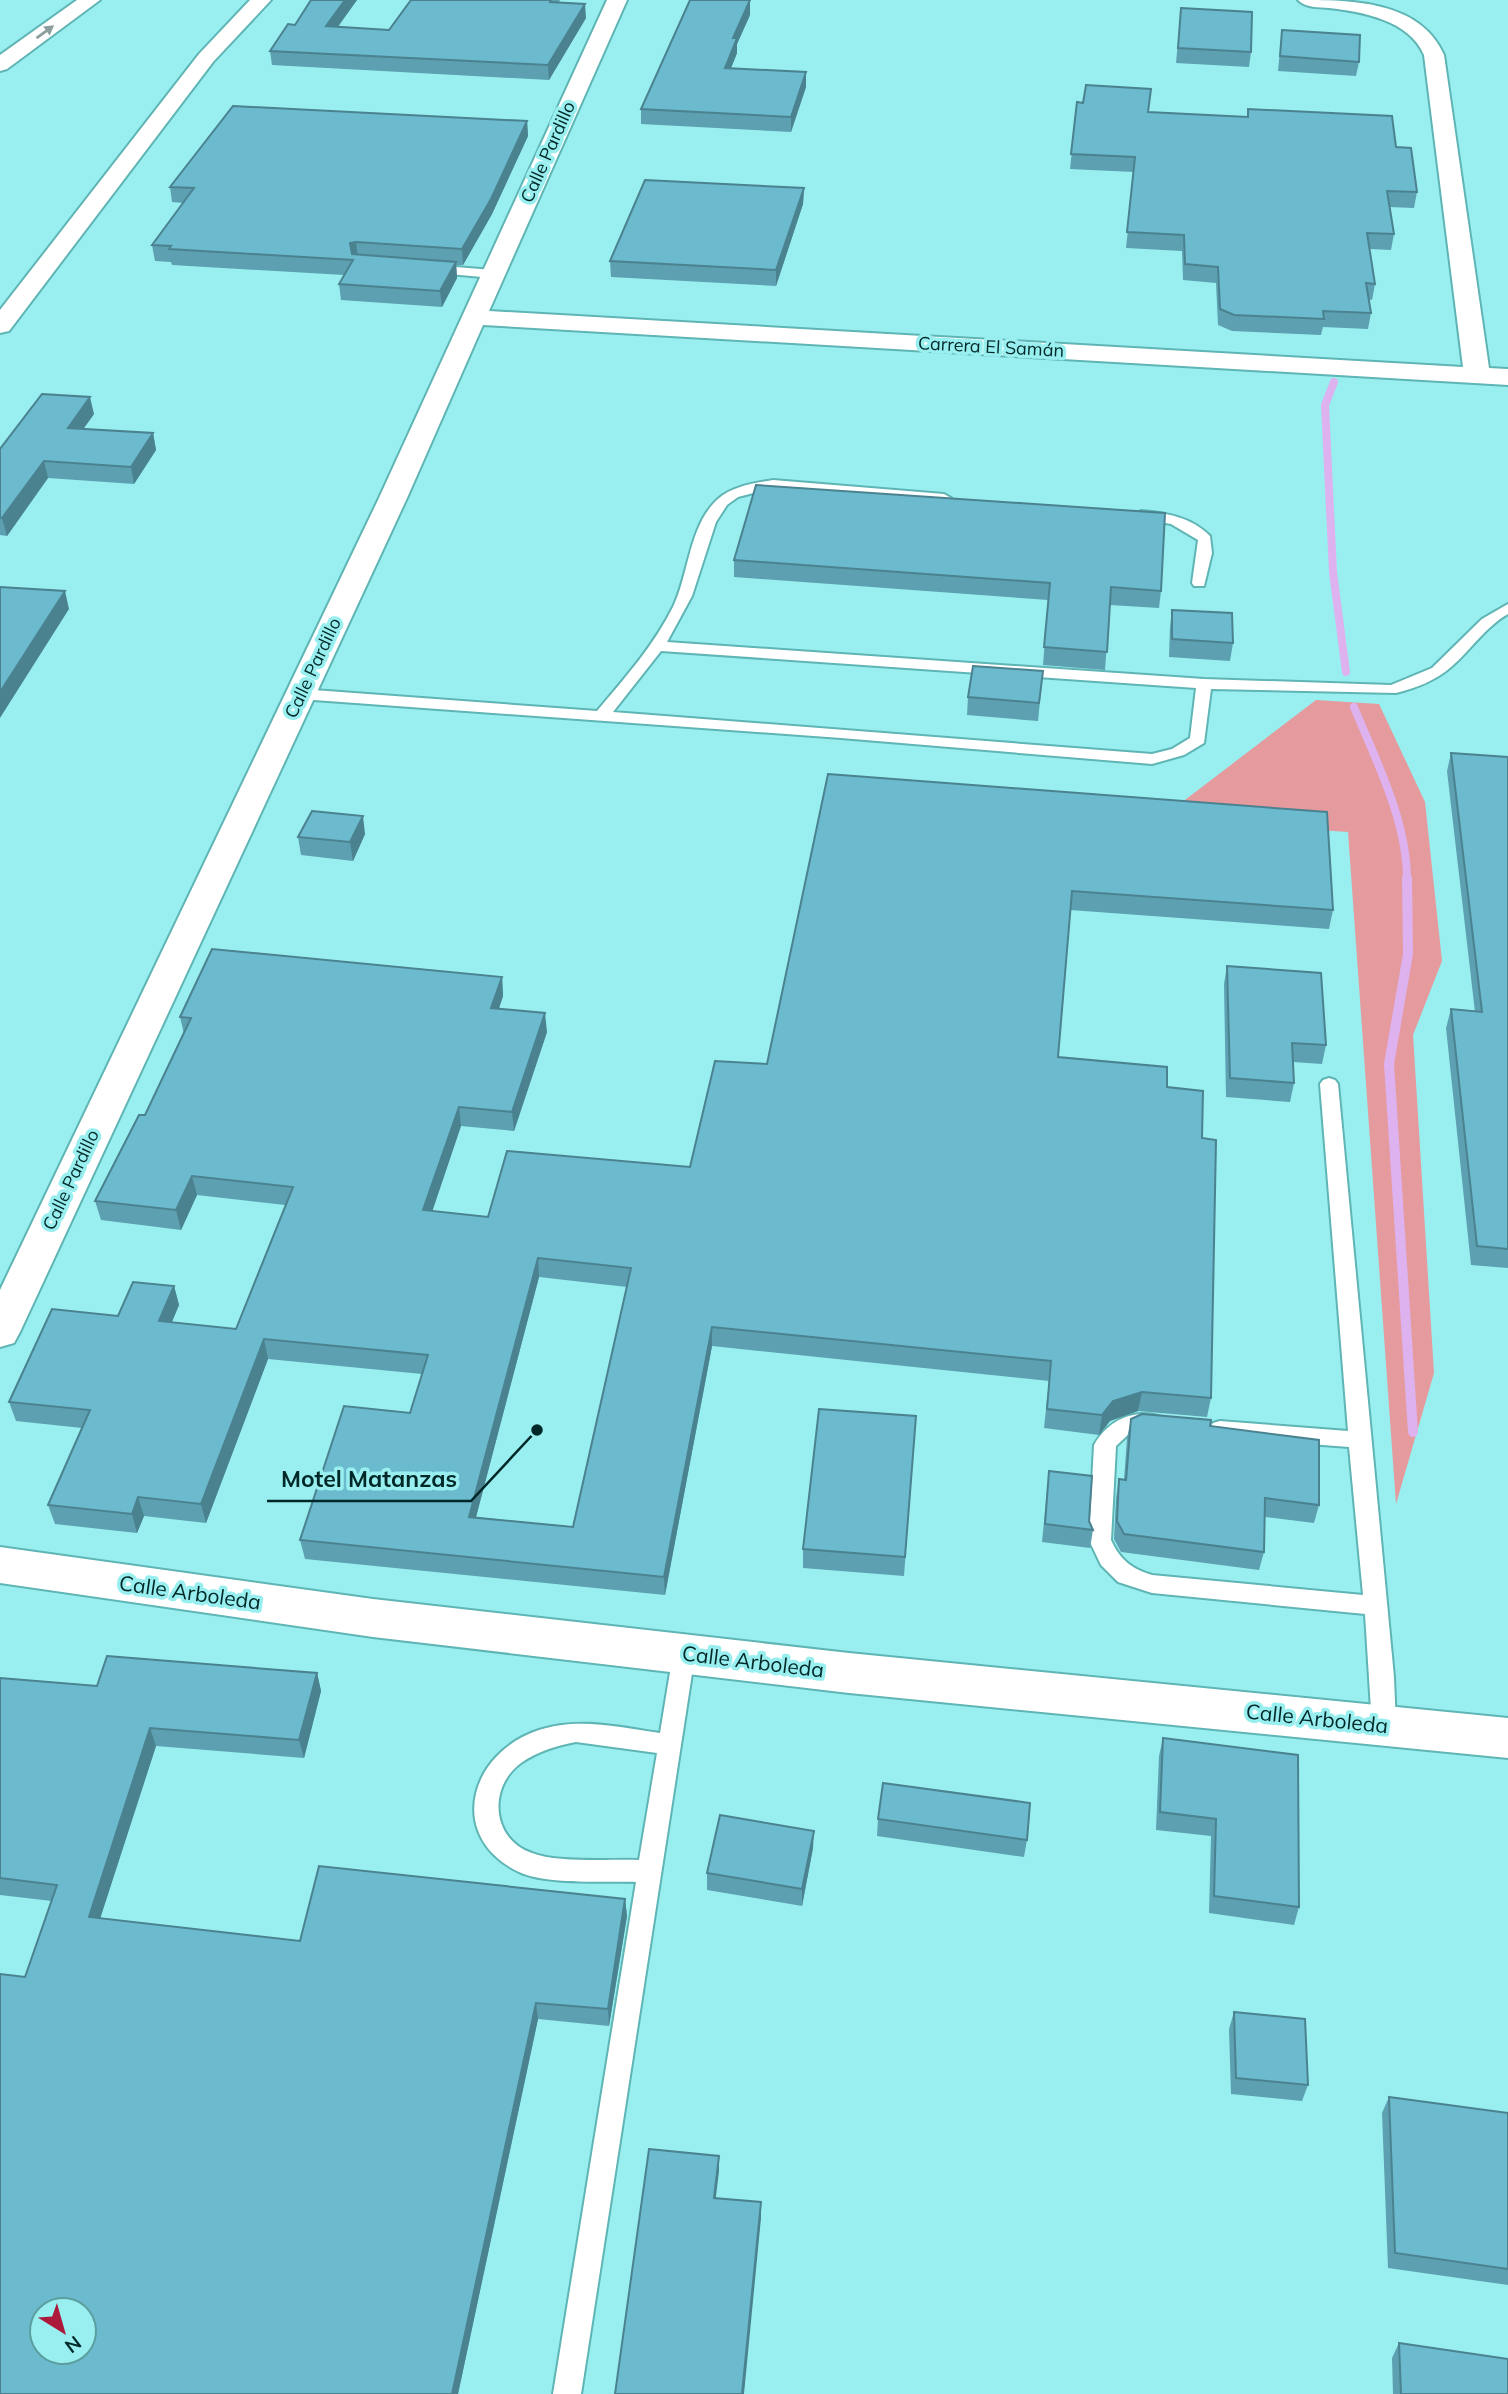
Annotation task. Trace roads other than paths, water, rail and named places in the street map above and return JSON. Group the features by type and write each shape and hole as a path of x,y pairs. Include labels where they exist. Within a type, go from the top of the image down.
{"main road":[{"path":"0,65 90,0"},
{"path":"0,326 206,58 261,0"},
{"path":"1308,0 1363,9 1403,21 1426,37 1434,55 1478,375"},
{"name":"Calle Pardillo","path":"0,1332 393,498 618,1"},
{"path":"0,48 36,14"},
{"name":"Carrera El Samán","path":"473,317 1508,377"},
{"name":"Calle Arboleda","path":"0,1565 288,1607 684,1654 1508,1738"}],"lane":[{"path":"423,269 493,274"},
{"path":"601,716 658,646 682,604 712,517 722,502 746,489 773,484 953,499"},
{"path":"1133,514 1174,519 1194,527 1205,539 1199,583"},
{"path":"658,646 1204,684 1391,690 1411,685 1438,671 1492,616 1508,608"},
{"path":"300,694 1152,760 1178,752 1198,740 1204,684"},
{"path":"1329,1084 1376,1606 1384,1726"},
{"path":"1359,1440 1139,1422 1124,1425 1112,1432 1105,1445 1100,1540 1108,1559 1126,1576 1152,1584 1376,1606"},
{"path":"567,2394 684,1654"},
{"path":"649,1871 564,1869 527,1864 499,1846 486,1817 489,1783 511,1757 542,1739 576,1732 669,1744"}],"waterway":[{"path":"1334,382 1325,405 1333,572 1346,672"},
{"path":"1354,707 1396,813 1406,858 1407,880"},
{"path":"1407,878 1408,954 1389,1064 1413,1432"}],"place":[{"name":"Motel Matanzas","path":"537,1430"}]}
